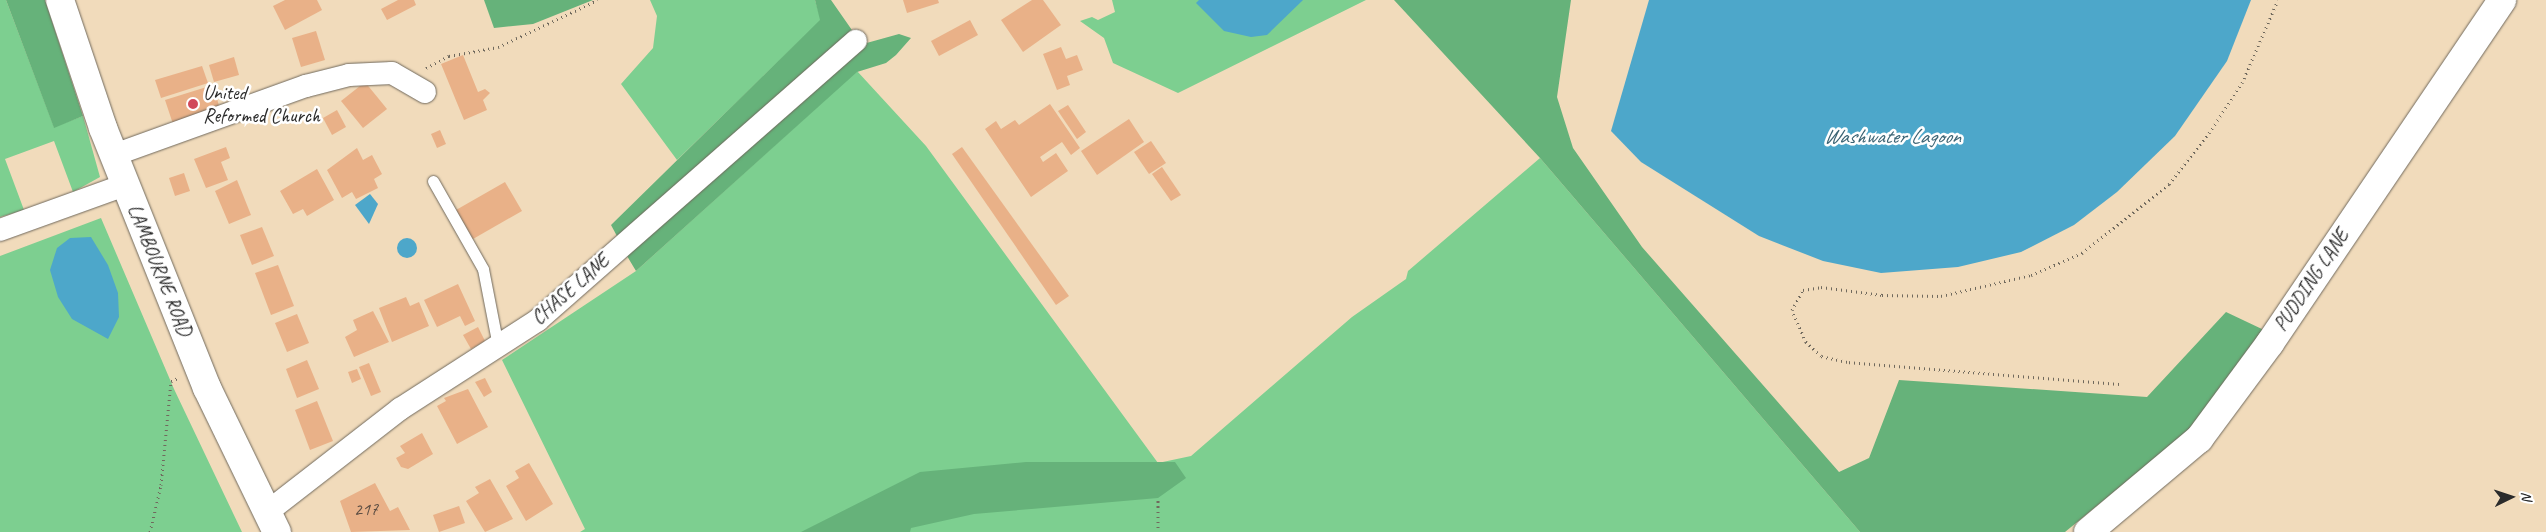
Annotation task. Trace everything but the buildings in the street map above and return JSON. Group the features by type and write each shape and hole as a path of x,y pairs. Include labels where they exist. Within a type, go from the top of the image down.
{"street":[{"name":"LAMBOURNE ROAD","path":"60,0 114,155 207,388 271,522"},
{"name":"PUDDING LANE","path":"2088,532 2199,439 2270,343 2502,0"},
{"name":"CHASE LANE","path":"271,522 400,409 538,320 856,41"},
{"path":"114,155 306,86 349,75 392,73 425,92"},
{"path":"0,230 126,185"}],"lane":[{"path":"433,180 483,269 498,346"}],"path":[{"path":"392,73 434,66 449,56 498,47 598,0"},
{"path":"2119,384 1847,362 1821,356 1806,342 1792,310 1803,290 1821,287 1882,295 1941,296 2031,274 2082,253 2169,184 2209,133 2242,83 2278,0"},
{"path":"150,532 160,485 171,381 183,376"},
{"path":"1158,498 1158,532"}],"green space":[{"path":"0,0 6,0 54,127 83,116 100,177 73,192 54,141 5,159 24,210 0,217"},
{"path":"6,0 45,0 83,116 54,128"},
{"path":"484,0 593,0 533,24 494,28"},
{"path":"650,0 815,0 821,20 677,160 621,84 653,48 657,16"},
{"path":"815,0 831,0 854,33 618,238 611,225 820,20"},
{"path":"1112,0 1366,0 1178,93 1113,63 1104,38 1080,21 1092,17 1098,20 1115,12"},
{"path":"1394,0 1571,0 1557,97 1573,148 1642,247 1839,472 1869,458 1899,380 2147,397 2226,312 2264,330 2187,432 2065,532 1860,532 1540,158"},
{"path":"899,34 911,38 896,55 886,63 857,72 636,271 624,251 863,44"},
{"path":"857,71 926,146 1158,463 1191,456 1352,317 1406,279 1408,271 1540,158 1860,532 580,532 585,529 502,360 636,271"},
{"path":"101,218 174,389 242,532 0,532 0,256"},
{"path":"1026,462 1175,462 1186,478 1158,498 974,514 911,528 910,532 801,532 920,472"}],"water":[{"path":"1199,0 1303,0 1267,35 1251,37 1224,31 1196,3"},
{"name":"Washwater Lagoon","path":"1649,0 2251,0 2227,61 2175,136 2117,192 2074,225 2021,252 1958,267 1881,273 1823,261 1759,236 1641,162 1611,131"},
{"path":"370,194 378,204 369,224 355,205"},
{"path":"91,237 108,265 118,293 119,317 108,339 72,319 58,297 50,270 57,248 70,238"},
{"path":"407,238 414,241 417,248 414,255 407,258 400,255 397,248 400,241"}],"place":[{"name":"United Reformed Church","path":"193,104"}]}
